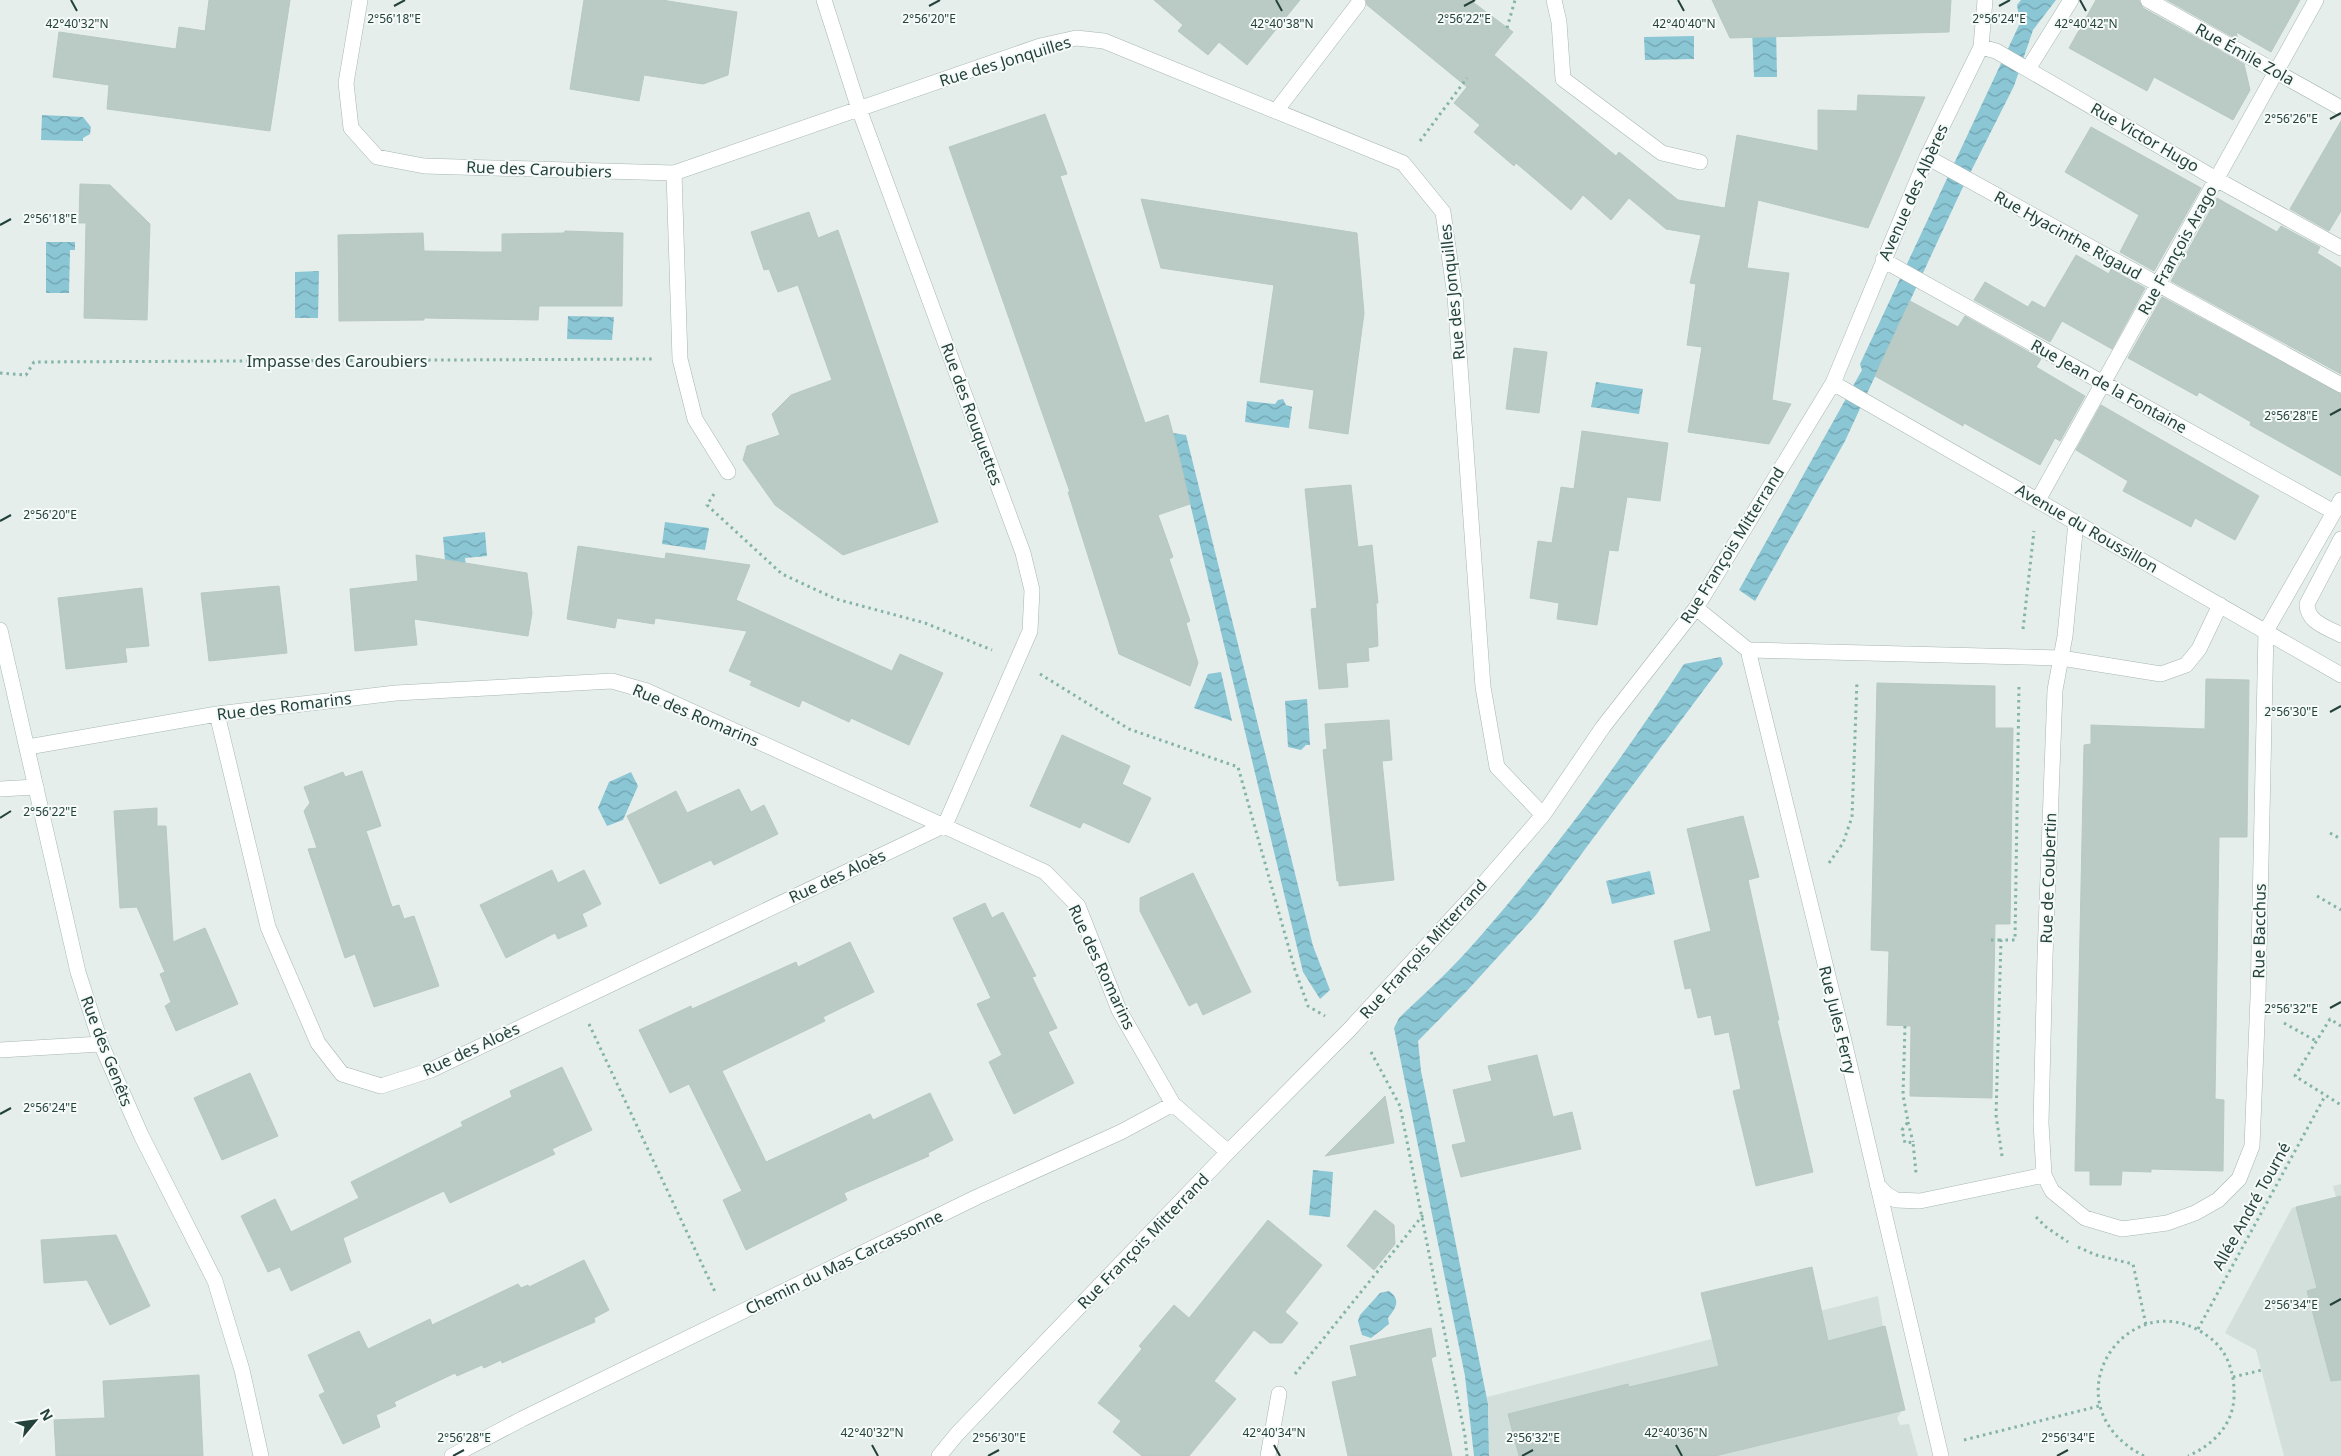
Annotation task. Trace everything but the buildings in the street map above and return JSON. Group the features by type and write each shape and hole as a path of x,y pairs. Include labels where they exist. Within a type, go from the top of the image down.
{"street":[{"name":"Rue des Caroubiers","path":"360,0 346,83 351,128 377,157 424,166 674,173 859,109"},
{"name":"Rue des Rouquettes","path":"824,0 859,109 1023,553 1032,590 1030,631 945,825"},
{"path":"1554,0 1559,22 1563,79 1662,153 1700,162"},
{"name":"Avenue des Albères","path":"1833,383 1927,157 1982,47 1985,0"},
{"path":"2028,69 2071,0"},
{"name":"Rue Émile Zola","path":"2148,0 2341,108"},
{"name":"Rue François Arago","path":"2038,500 2316,0"},
{"path":"1276,111 1358,4"},
{"name":"Rue des Jonquilles","path":"859,109 1040,46 1076,38 1104,41 1403,163 1443,212 1456,296 1483,687 1497,767 1543,815"},
{"name":"Rue Victor Hugo","path":"1982,47 1996,51 2216,179 2341,248"},
{"name":"Rue Hyacinthe Rigaud","path":"1927,157 2341,385"},
{"path":"674,173 680,359 695,419 728,472"},
{"name":"Rue Jean de la Fontaine","path":"1883,260 2103,383 2338,506"},
{"name":"Rue François Mitterrand","path":"939,1456 964,1427 1228,1152 1350,1030 1479,889 1543,815 1603,726 1696,608 1833,383"},
{"name":"Avenue du Roussillon","path":"1833,383 2341,675"},
{"path":"2266,632 2338,506"},
{"name":"Rue de Coubertin","path":"2044,1175 2041,1123 2045,949 2055,690 2061,658 2076,522"},
{"path":"2341,539 2307,604 2307,612 2311,619 2341,635"},
{"path":"1696,608 1748,650 2061,658 2160,674 2186,665 2198,649 2220,605"},
{"name":"Rue des Genêts","path":"0,630 78,972 101,1044 141,1134 215,1281 242,1370 261,1456"},
{"name":"Rue Bacchus","path":"2044,1175 2052,1191 2085,1218 2122,1229 2167,1223 2195,1213 2218,1200 2239,1179 2252,1146 2258,998 2266,632"},
{"name":"Rue Jules Ferry","path":"1748,650 1940,1451"},
{"name":"Rue des Romarins","path":"28,747 217,714 396,693 612,681 647,691 1045,872 1078,906 1119,1010 1173,1104"},
{"name":"Rue des Aloès","path":"217,714 268,927 318,1043 342,1074 381,1086 431,1070 576,999 945,825"},
{"path":"0,789 36,787"},
{"path":"0,1050 101,1044"},
{"path":"1173,1104 1228,1152"},
{"name":"Chemin du Mas Carcassonne","path":"452,1456 522,1419 977,1197 1121,1132 1173,1104"},
{"path":"1876,1182 1886,1194 1908,1202 2044,1175"},
{"path":"1268,1456 1279,1394"}],"path":[{"path":"1507,28 1515,0"},
{"path":"1403,163 1467,78"},
{"name":"Impasse des Caroubiers","path":"0,374 26,375 34,362 680,359"},
{"path":"728,472 707,505 782,574 836,598 925,623 1018,661 1129,729 1238,767 1295,970 1308,1006 1350,1030"},
{"path":"1802,870 1829,863 1843,843 1852,816 1858,652"},
{"path":"2330,833 2341,839"},
{"path":"2317,896 2341,910"},
{"path":"1990,940 2001,940"},
{"path":"576,999 728,1319"},
{"path":"2282,1014 2284,1023 2316,1041"},
{"path":"2341,1026 2330,1019 2294,1076 2341,1105"},
{"path":"1905,1026 1903,1095 1913,1142 1916,1177 1908,1202"},
{"path":"1371,1052 1400,1106 1423,1215 1465,1436 1467,1456"},
{"name":"Allée André Tourné","path":"2198,1329 2325,1096"},
{"path":"1908,1122 1902,1130 1905,1144 1913,1142"},
{"path":"1279,1394 1423,1215"},
{"path":"2144,1456 2123,1445 2108,1428 2099,1406 2098,1384 2103,1362 2115,1344 2132,1330 2154,1322 2176,1322 2198,1329 2216,1342 2229,1362 2233,1377 2234,1406 2225,1428 2209,1445 2188,1456"},
{"path":"2233,1377 2262,1370"},
{"path":"1940,1451 2099,1406"}],"shaded area":[{"path":"2341,1184 2341,1456 2284,1456 2256,1350 2225,1333 2292,1208 2336,1197 2333,1186"},
{"path":"1878,1296 1883,1326 1904,1407 1897,1418 1900,1425 1909,1424 1918,1456 1489,1456 1487,1397"}],"water":[{"path":"2021,0 2056,0 2033,30 2014,86 1961,191 1845,441 1755,601 1739,590 1862,370 1860,364 2020,23 2017,5"},
{"path":"1776,28 1777,77 1754,77 1752,29"},
{"path":"1694,36 1694,59 1645,60 1644,37"},
{"path":"42,115 83,117 91,127 90,134 83,138 83,141 41,140"},
{"path":"46,242 75,242 75,250 70,250 69,293 46,293"},
{"path":"319,271 318,318 295,318 295,272"},
{"path":"568,316 614,317 612,340 567,339"},
{"path":"1596,382 1643,389 1639,414 1591,407"},
{"path":"1283,399 1286,405 1292,407 1289,428 1245,422 1247,401 1275,404 1278,400"},
{"path":"1173,433 1186,435 1313,946 1330,990 1320,999 1303,972"},
{"path":"665,522 709,528 705,550 662,544"},
{"path":"485,532 487,556 465,558 468,582 447,583 443,537"},
{"path":"1721,657 1723,664 1536,915 1418,1041 1421,1071 1488,1404 1489,1456 1474,1456 1465,1376 1394,1028 1399,1018 1468,950 1533,874 1611,771 1684,664"},
{"path":"1221,672 1232,721 1194,708 1208,674"},
{"path":"1307,699 1310,745 1306,745 1301,750 1288,747 1285,701"},
{"path":"631,772 638,786 623,820 607,826 598,808 609,782"},
{"path":"1650,871 1655,894 1612,904 1606,881"},
{"path":"1313,1170 1333,1172 1330,1217 1309,1215"},
{"path":"1389,1291 1395,1298 1396,1305 1388,1318 1389,1324 1371,1338 1362,1335 1358,1321 1360,1315 1380,1293"}]}
